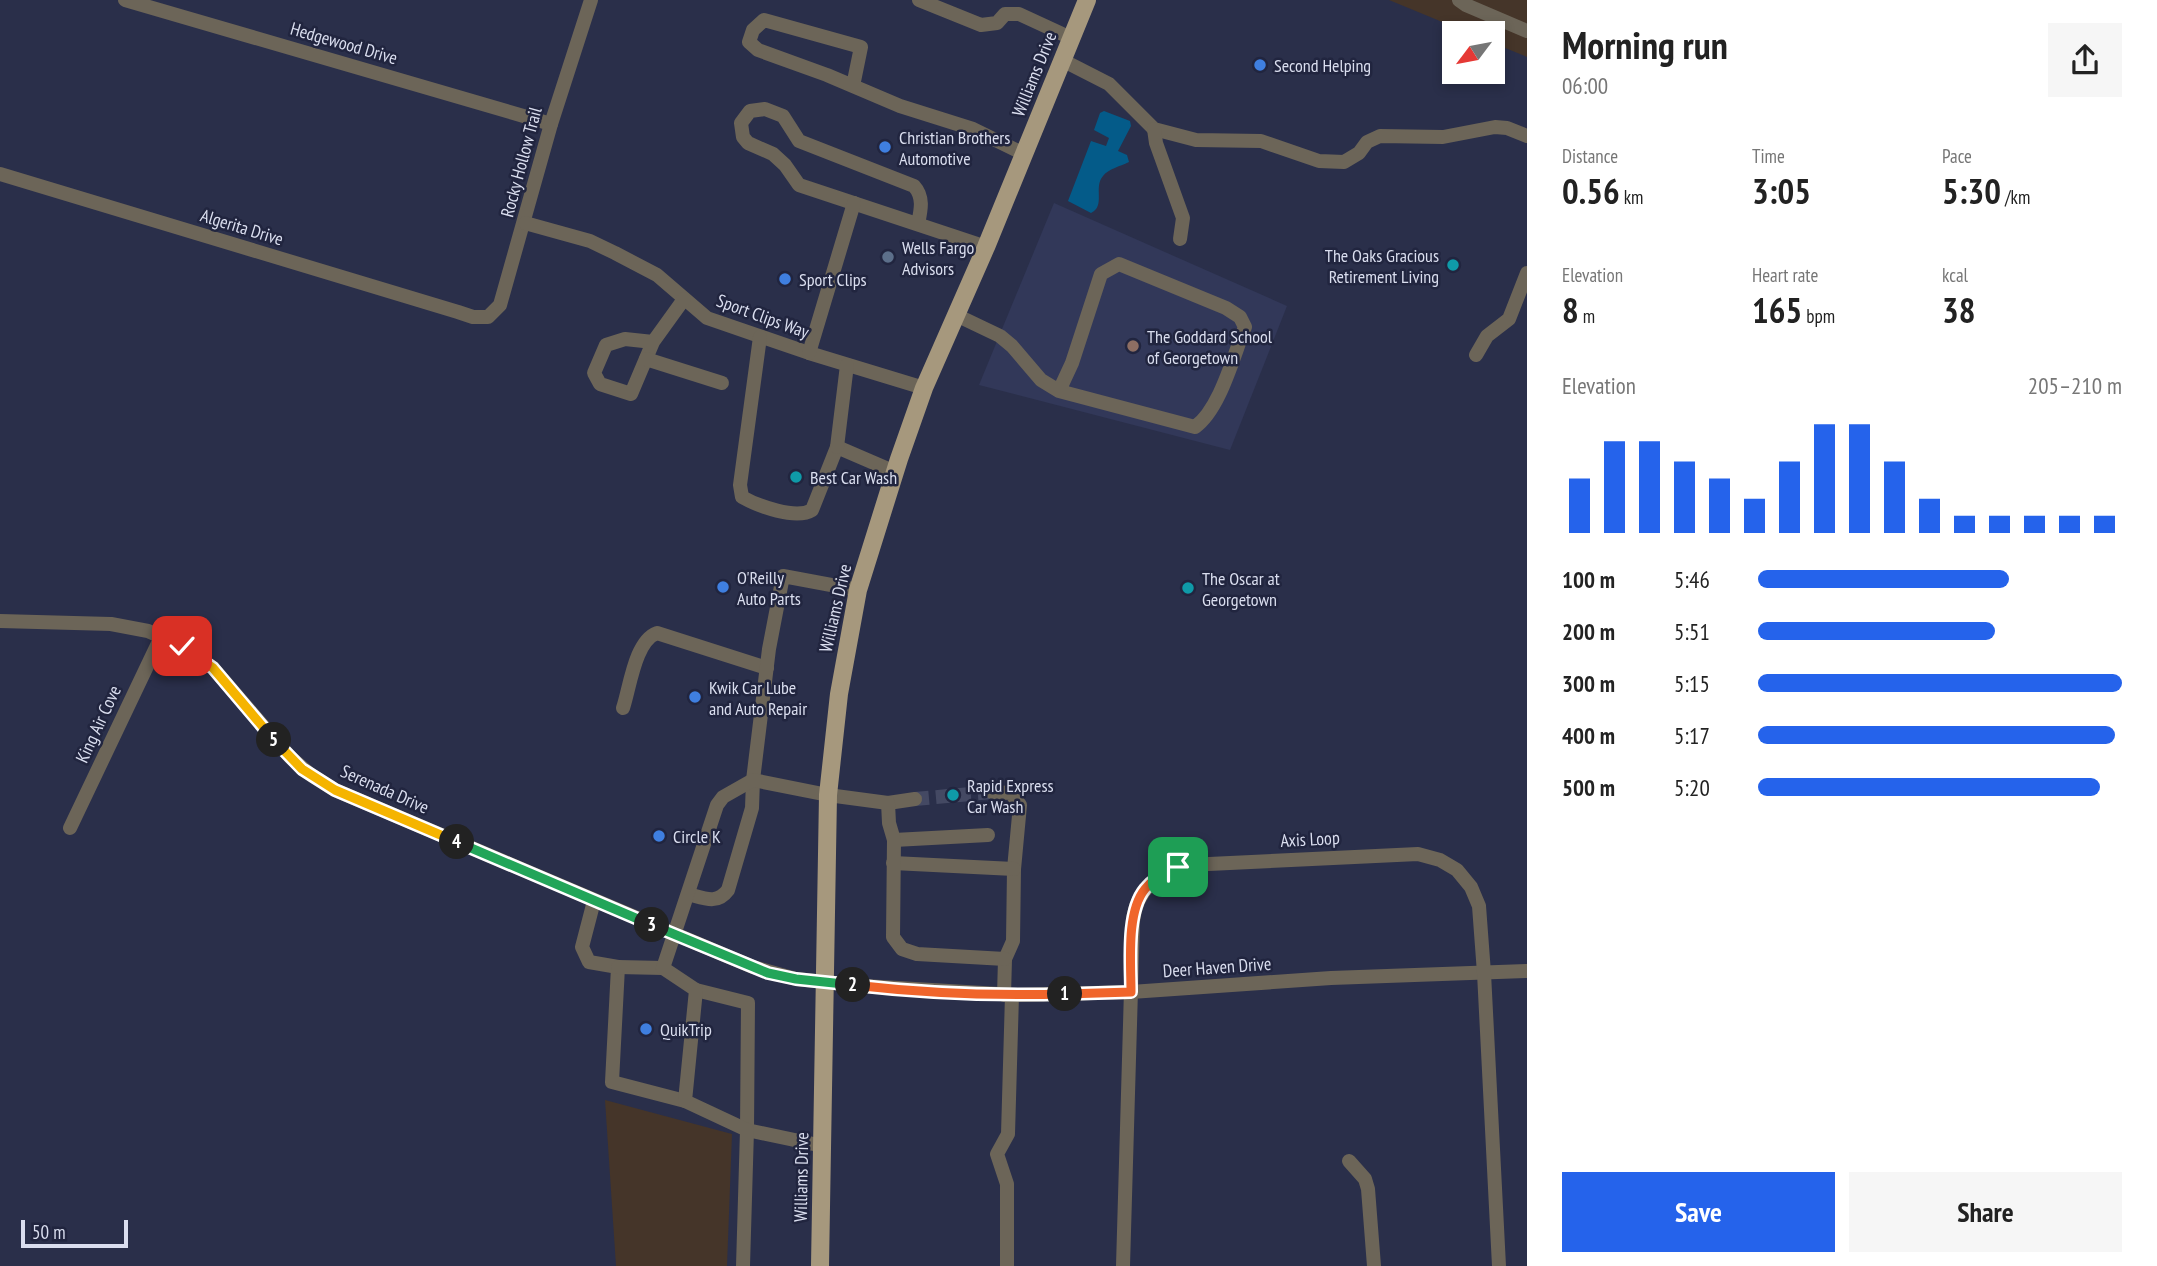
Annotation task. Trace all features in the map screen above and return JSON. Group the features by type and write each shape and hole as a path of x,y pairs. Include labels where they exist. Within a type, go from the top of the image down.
{"main road":[{"name":"Williams Drive","path":"820,1266 828,795 839,694 858,590 924,388 986,247 1087,0"}],"street":[{"name":"Hedgewood Drive","path":"125,0 551,124"},
{"path":"182,16 187,0"},
{"name":"Rocky Hollow Trail","path":"473,317 488,317 500,305 551,124 591,0"},
{"path":"919,0 981,25 997,23 1005,14 1020,14 1071,38"},
{"path":"1459,0 1527,31"},
{"path":"853,86 861,47 764,19 753,30 749,42 758,50 900,106 973,129 1024,154"},
{"path":"1062,60 1109,85 1154,129 1196,139 1261,141 1319,161 1344,162 1359,153 1367,142 1380,136 1443,137 1494,127 1507,128 1527,136"},
{"path":"918,224 921,201 914,186 799,141 783,116 765,109 750,111 741,123 743,137 748,143 773,153 799,185 986,247"},
{"path":"1154,129 1156,143 1183,218 1180,239"},
{"name":"Algerita Drive","path":"0,174 473,317"},
{"path":"809,353 854,203"},
{"name":"Sport Clips Way","path":"525,223 590,241 615,253 657,275 707,318 924,388"},
{"path":"956,315 1000,336 1041,380 1059,391 1195,427 1205,419 1216,402 1245,327 1240,317 1226,308 1119,264 1101,274 1072,363 1059,391"},
{"path":"1476,355 1487,336 1509,319 1527,273"},
{"path":"653,342 625,339 606,345 594,373 600,384 631,394 653,342 684,299"},
{"path":"760,337 740,485 742,497 792,514 808,513 812,510 838,447 847,365"},
{"path":"646,359 722,383"},
{"path":"838,447 895,472"},
{"path":"688,894 714,900 728,890 752,808 767,668 783,576 858,590"},
{"name":"Serenada Drive","path":"0,621 111,624 148,631 182,646 213,668 275,742 311,775 335,790 768,973 826,982"},
{"path":"623,708 642,645 649,636 657,633 767,668"},
{"name":"King Air Cove","path":"70,828 161,637"},
{"path":"663,968 717,805 723,797 753,780 828,795 888,803 915,799"},
{"path":"992,792 1011,793 1020,805 1014,869 1013,941 1005,959 1008,995 1008,1134 997,1154 1007,1184 1007,1266"},
{"path":"888,803 889,823 894,840 893,937 902,949 917,954 1005,959"},
{"path":"894,840 988,835"},
{"name":"Axis Loop","path":"1123,1266 1133,922 1138,901 1151,883 1167,872 1188,865 1406,854 1430,856 1458,870 1479,906 1499,1266"},
{"path":"893,863 1014,869"},
{"path":"594,901 582,947 589,962 618,967 663,968 696,990 748,1003 743,1266"},
{"path":"618,967 612,1082 685,1101 747,1130 823,1146"},
{"name":"Deer Haven Drive","path":"826,982 948,993 1008,995 1131,992 1331,978 1527,971"},
{"path":"685,1101 696,990"},
{"path":"1349,1161 1365,1178 1368,1189 1374,1266"}],"shaded area":[{"path":"1389,0 1527,0 1527,57 1505,48 1505,21 1442,22"},
{"path":"1104,111 1130,121 1131,126 1118,151 1127,155 1129,162 1111,170 1100,180 1098,206 1091,213 1068,201 1091,141 1106,146 1109,138 1094,130 1100,113"},
{"name":"The Goddard School of Georgetown","path":"1054,203 1287,306 1230,450 979,385"},
{"path":"605,1100 732,1134 727,1266 616,1266"}],"tunnel":[{"path":"915,799 992,792"}],"place":[{"name":"Second Helping","path":"1260,65"},
{"name":"Christian Brothers Automotive","path":"885,147"},
{"name":"Wells Fargo Advisors","path":"888,257"},
{"name":"The Oaks Gracious Retirement Living","path":"1453,265"},
{"name":"Sport Clips","path":"785,279"},
{"name":"The Goddard School of Georgetown","path":"1133,346"},
{"name":"Best Car Wash","path":"796,477"},
{"name":"O'Reilly Auto Parts","path":"723,587"},
{"name":"The Oscar at Georgetown","path":"1188,588"},
{"name":"Kwik Car Lube and Auto Repair","path":"695,697"},
{"name":"Rapid Express Car Wash","path":"953,795"},
{"name":"Circle K","path":"659,836"},
{"name":"QuikTrip","path":"646,1029"}],"route":[{"path":"182,646 213,668 275,742 302,769 335,790 768,973 796,979 948,993 1017,995 1131,992 1133,922 1138,901 1145,888 1178,867"}]}
